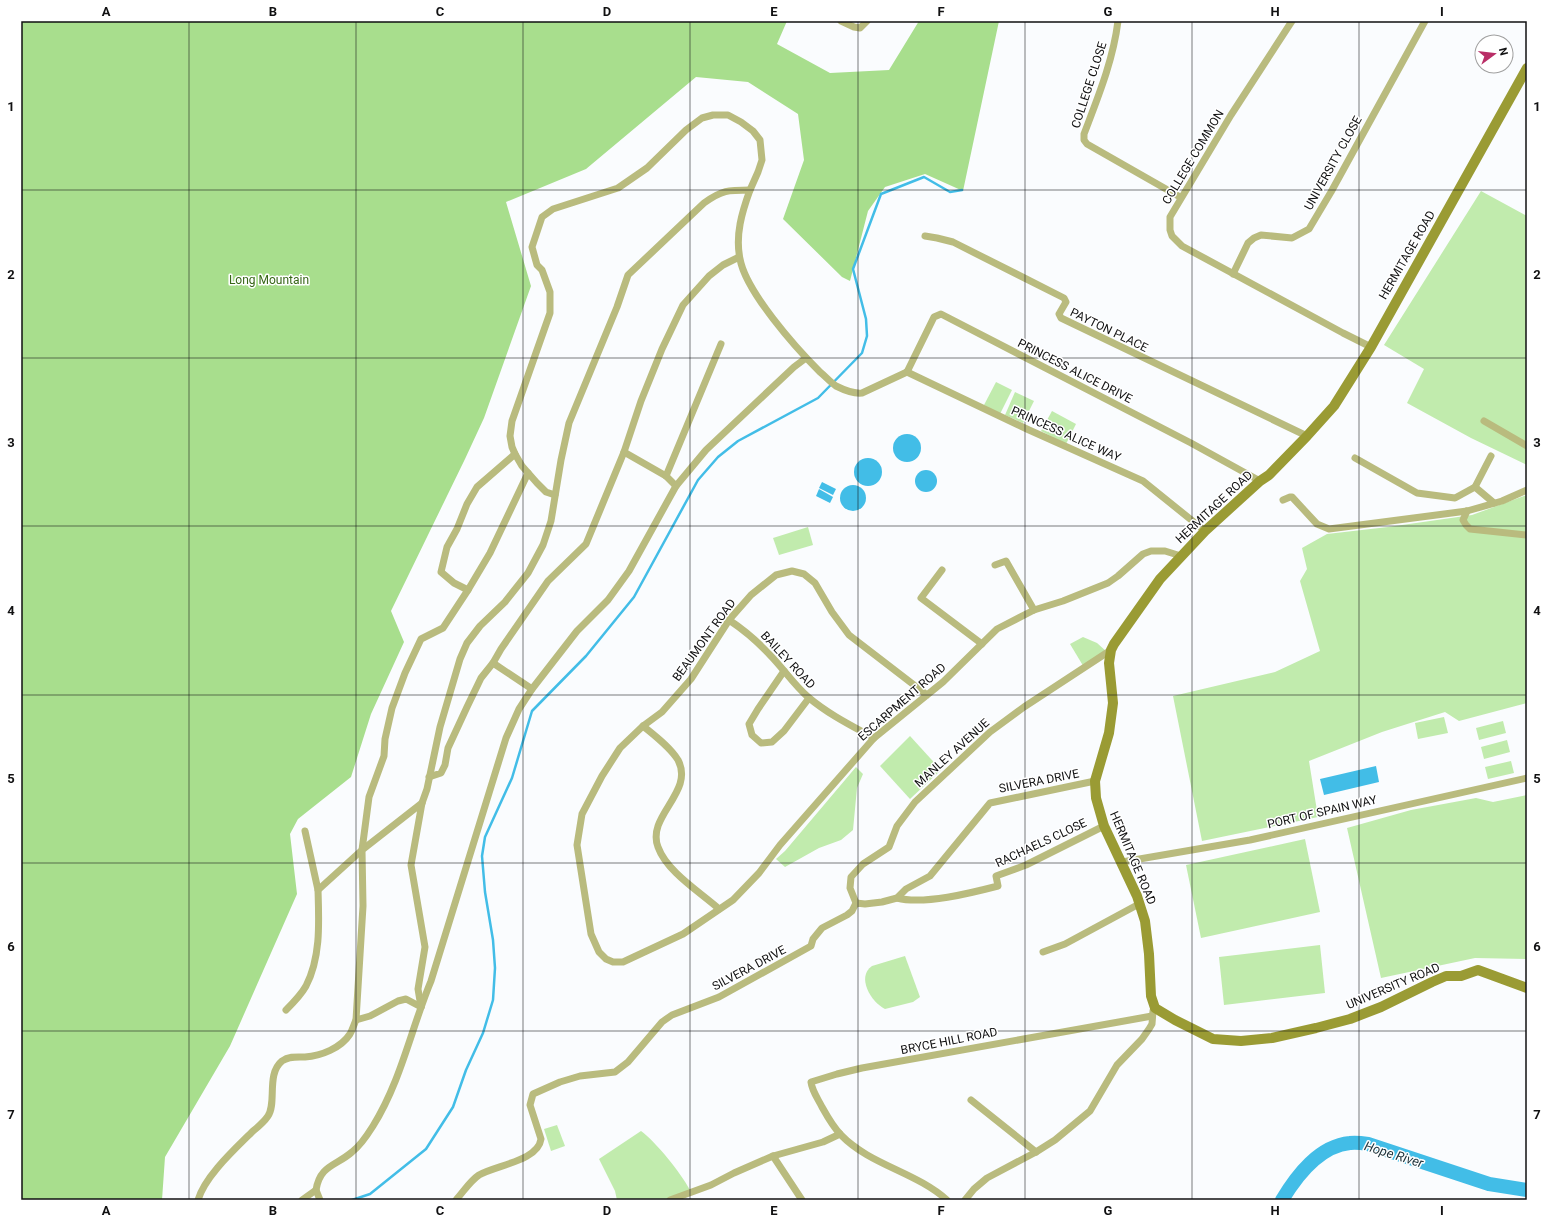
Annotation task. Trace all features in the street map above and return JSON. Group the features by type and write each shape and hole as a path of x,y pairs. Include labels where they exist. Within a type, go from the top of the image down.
{"street":[{"path":"841,21 860,28 867,21"},
{"name":"COLLEGE CLOSE","path":"1118,21 1110,64 1084,134 1084,140 1086,144 1180,197"},
{"name":"COLLEGE COMMON","path":"1292,21 1180,197 1170,217 1170,230 1172,236 1182,246 1371,346"},
{"name":"UNIVERSITY CLOSE","path":"1233,274 1248,243 1254,238 1261,236 1292,238 1308,229 1331,192 1425,21"},
{"name":"HERMITAGE ROAD","path":"1153,1012 1145,921 1122,862 1104,826 1096,798 1095,781 1109,733 1113,703 1109,663 1111,650 1123,629 1160,579 1181,556 1205,531 1269,474 1307,436 1334,406 1371,346 1527,68"},
{"path":"555,495 546,492 528,472 515,454 510,436 512,421 550,313 550,292 542,270 537,264 532,247 542,217 553,209 618,188 647,168 686,130 702,118 714,115 728,115 753,131 760,140 762,160 750,190 739,226 739,257 744,272 758,297 806,358 832,383 855,393 862,393 907,372"},
{"path":"421,1007 418,989 426,947 411,865 422,803 440,727 467,643 480,626 504,602 528,573 545,539 552,521 561,460 569,423 617,307 628,275 704,203 718,193 732,190 750,190"},
{"name":"PAYTON PLACE","path":"925,236 953,242 1064,298 1066,302 1059,314 1061,318 1307,436"},
{"path":"429,777 441,773 445,765 448,748 467,707 481,678 493,664 500,649 548,581 586,544 624,452 641,401 662,349 683,305 709,276 739,257"},
{"name":"PRINCESS ALICE DRIVE","path":"907,372 934,317 940,314 1191,442 1260,481"},
{"path":"666,476 721,344"},
{"path":"302,1200 316,1190 321,1174 329,1166 341,1161 354,1152 373,1126 392,1090 407,1052 431,981 506,738 519,709 532,689 577,631 608,600 629,571 676,486 706,450 806,358"},
{"name":"PRINCESS ALICE WAY","path":"907,372 1029,430 1143,481 1205,531"},
{"path":"1484,420 1527,446"},
{"path":"624,452 666,476 676,486"},
{"path":"468,590 454,583 441,572 446,547 477,487 515,454"},
{"path":"1355,458 1417,493 1455,498 1475,487 1491,456"},
{"path":"198,1200 200,1194 216,1171 269,1115 273,1081 276,1070 281,1062 288,1058 314,1056 335,1048 350,1034 356,1020 363,906 362,850 369,797 384,756 385,739 392,708 420,639 443,628 468,590 490,553 528,472"},
{"path":"1475,487 1494,503"},
{"path":"1284,500 1292,497 1317,524 1329,529 1467,511 1494,503 1527,490"},
{"path":"1467,511 1463,520 1470,529 1527,535"},
{"name":"ESCARPMENT ROAD","path":"613,962 623,962 683,934 733,900 759,873 780,845 874,738 943,682 997,629 1034,610 1063,601 1108,583 1143,554 1151,551 1165,551 1181,556"},
{"path":"995,565 1006,561 1034,610"},
{"path":"942,570 920,598 982,644"},
{"name":"BEAUMONT ROAD","path":"613,962 606,959 599,952 592,934 577,845 582,814 602,776 620,748 643,726 662,712 691,679 729,620 751,594 776,575 792,571 804,574 815,583 848,635 927,695"},
{"name":"BAILEY ROAD","path":"729,620 746,632 769,653 797,687 810,698 830,713 874,738"},
{"name":"MANLEY AVENUE","path":"856,903 850,888 851,877 863,864 889,848 897,826 914,802 990,732 1024,707 1111,650"},
{"path":"493,664 532,689"},
{"path":"784,671 749,724 752,735 761,743 772,742 784,731 810,698"},
{"path":"643,726 678,760 682,773 679,786 659,823 655,837 658,848 672,869 719,909"},
{"name":"PORT OF SPAIN WAY","path":"1122,862 1250,840 1527,778"},
{"name":"SILVERA DRIVE","path":"456,1200 472,1181 481,1174 515,1161 538,1148 541,1139 530,1105 533,1094 560,1082 580,1076 615,1072 628,1062 662,1022 672,1015 719,997 811,946 813,939 822,928 847,915 852,911 856,903 865,904 882,902 897,898 906,889 930,876 990,803 1095,781"},
{"path":"318,890 362,850 422,803"},
{"name":"RACHAELS CLOSE","path":"897,898 906,900 923,900 975,892 998,886 996,876 1026,865 1104,826"},
{"path":"286,1010 305,987 316,963 319,922 318,890 305,831"},
{"path":"1043,952 1065,944 1139,904"},
{"name":"UNIVERSITY ROAD","path":"1153,1012 1175,1020 1213,1039 1241,1040 1272,1038 1350,1019 1446,976 1461,976 1478,970 1527,988"},
{"path":"356,1020 370,1016 398,1001 406,999 421,1007"},
{"path":"965,1200 974,1189 987,1178 1036,1152 1055,1140 1090,1110 1117,1065 1142,1039 1149,1029 1152,1024 1153,1012"},
{"name":"BRYCE HILL ROAD","path":"840,1134 813,1090 811,1084 812,1081 862,1068 1153,1012"},
{"path":"971,1100 1036,1152"},
{"path":"670,1200 711,1185 773,1156 823,1142 840,1134 866,1154 923,1184 947,1200"},
{"path":"773,1156 802,1200"},
{"path":"316,1190 320,1200"}],"green space":[{"name":"Long Mountain","path":"21,21 787,21 777,44 830,73 889,70 919,21 999,21 963,191 925,174 885,187 868,211 850,281 842,277 783,219 804,160 798,114 748,82 696,77 586,169 506,202 531,286 484,418 391,611 404,642 371,714 351,777 298,819 290,834 297,894 230,1046 165,1157 162,1200 21,1200"},
{"path":"1481,191 1527,216 1527,465 1471,438 1407,403 1424,369 1384,345"},
{"path":"996,382 1012,390 1000,414 984,405"},
{"path":"1015,392 1034,401 1023,423 1005,415"},
{"path":"1052,411 1076,424 1066,444 1041,431"},
{"path":"1527,495 1527,703 1459,721 1445,712 1382,732 1309,761 1318,817 1202,841 1173,696 1275,672 1320,651 1300,581 1307,569 1302,548 1327,534 1472,515"},
{"path":"808,527 813,545 779,555 773,538"},
{"path":"1083,637 1097,643 1107,652 1085,669 1070,644"},
{"path":"1444,717 1448,733 1418,739 1415,723"},
{"path":"1503,721 1506,733 1479,740 1476,728"},
{"path":"910,736 941,770 910,799 880,766"},
{"path":"1507,740 1510,752 1484,759 1481,747"},
{"path":"1511,761 1514,773 1488,779 1485,767"},
{"path":"856,767 863,774 857,788 853,830 841,840 819,848 785,867 776,859 785,851"},
{"path":"1527,795 1527,959 1475,958 1381,978 1347,828 1411,810 1476,798 1493,802"},
{"path":"1305,839 1320,912 1201,938 1186,865"},
{"path":"1320,945 1325,993 1224,1005 1219,957"},
{"path":"905,956 920,997 913,1002 885,1009 875,1001 867,989 865,976 867,971 872,966"},
{"path":"557,1125 565,1146 551,1151 544,1129"},
{"path":"641,1131 654,1142 668,1158 690,1190 667,1200 617,1200 615,1191 599,1159"}],"water":[{"path":"907,434 917,438 921,448 917,458 907,462 897,458 893,448 897,438"},
{"path":"868,458 878,462 882,472 878,482 868,486 858,482 854,472 858,462"},
{"path":"926,470 934,473 937,481 934,489 926,492 918,489 915,481 918,473"},
{"path":"822,482 836,489 833,495 819,488"},
{"path":"853,485 862,489 866,498 862,507 853,511 844,507 840,498 844,489"},
{"path":"819,489 833,497 830,503 816,496"},
{"path":"1376,766 1379,782 1324,795 1320,779"}],"waterway":[{"path":"352,1200 370,1194 426,1149 453,1107 466,1070 483,1033 493,1000 495,968 493,940 485,892 482,856 485,837 512,778 532,711 586,656 634,597 698,480 718,457 738,441 818,398 862,353 867,336 866,319 853,269 881,194 924,177 950,192 962,190"},
{"name":"Hope River","path":"1282,1200 1310,1163 1328,1150 1339,1145 1350,1143 1368,1144 1489,1184 1527,1190"}]}
